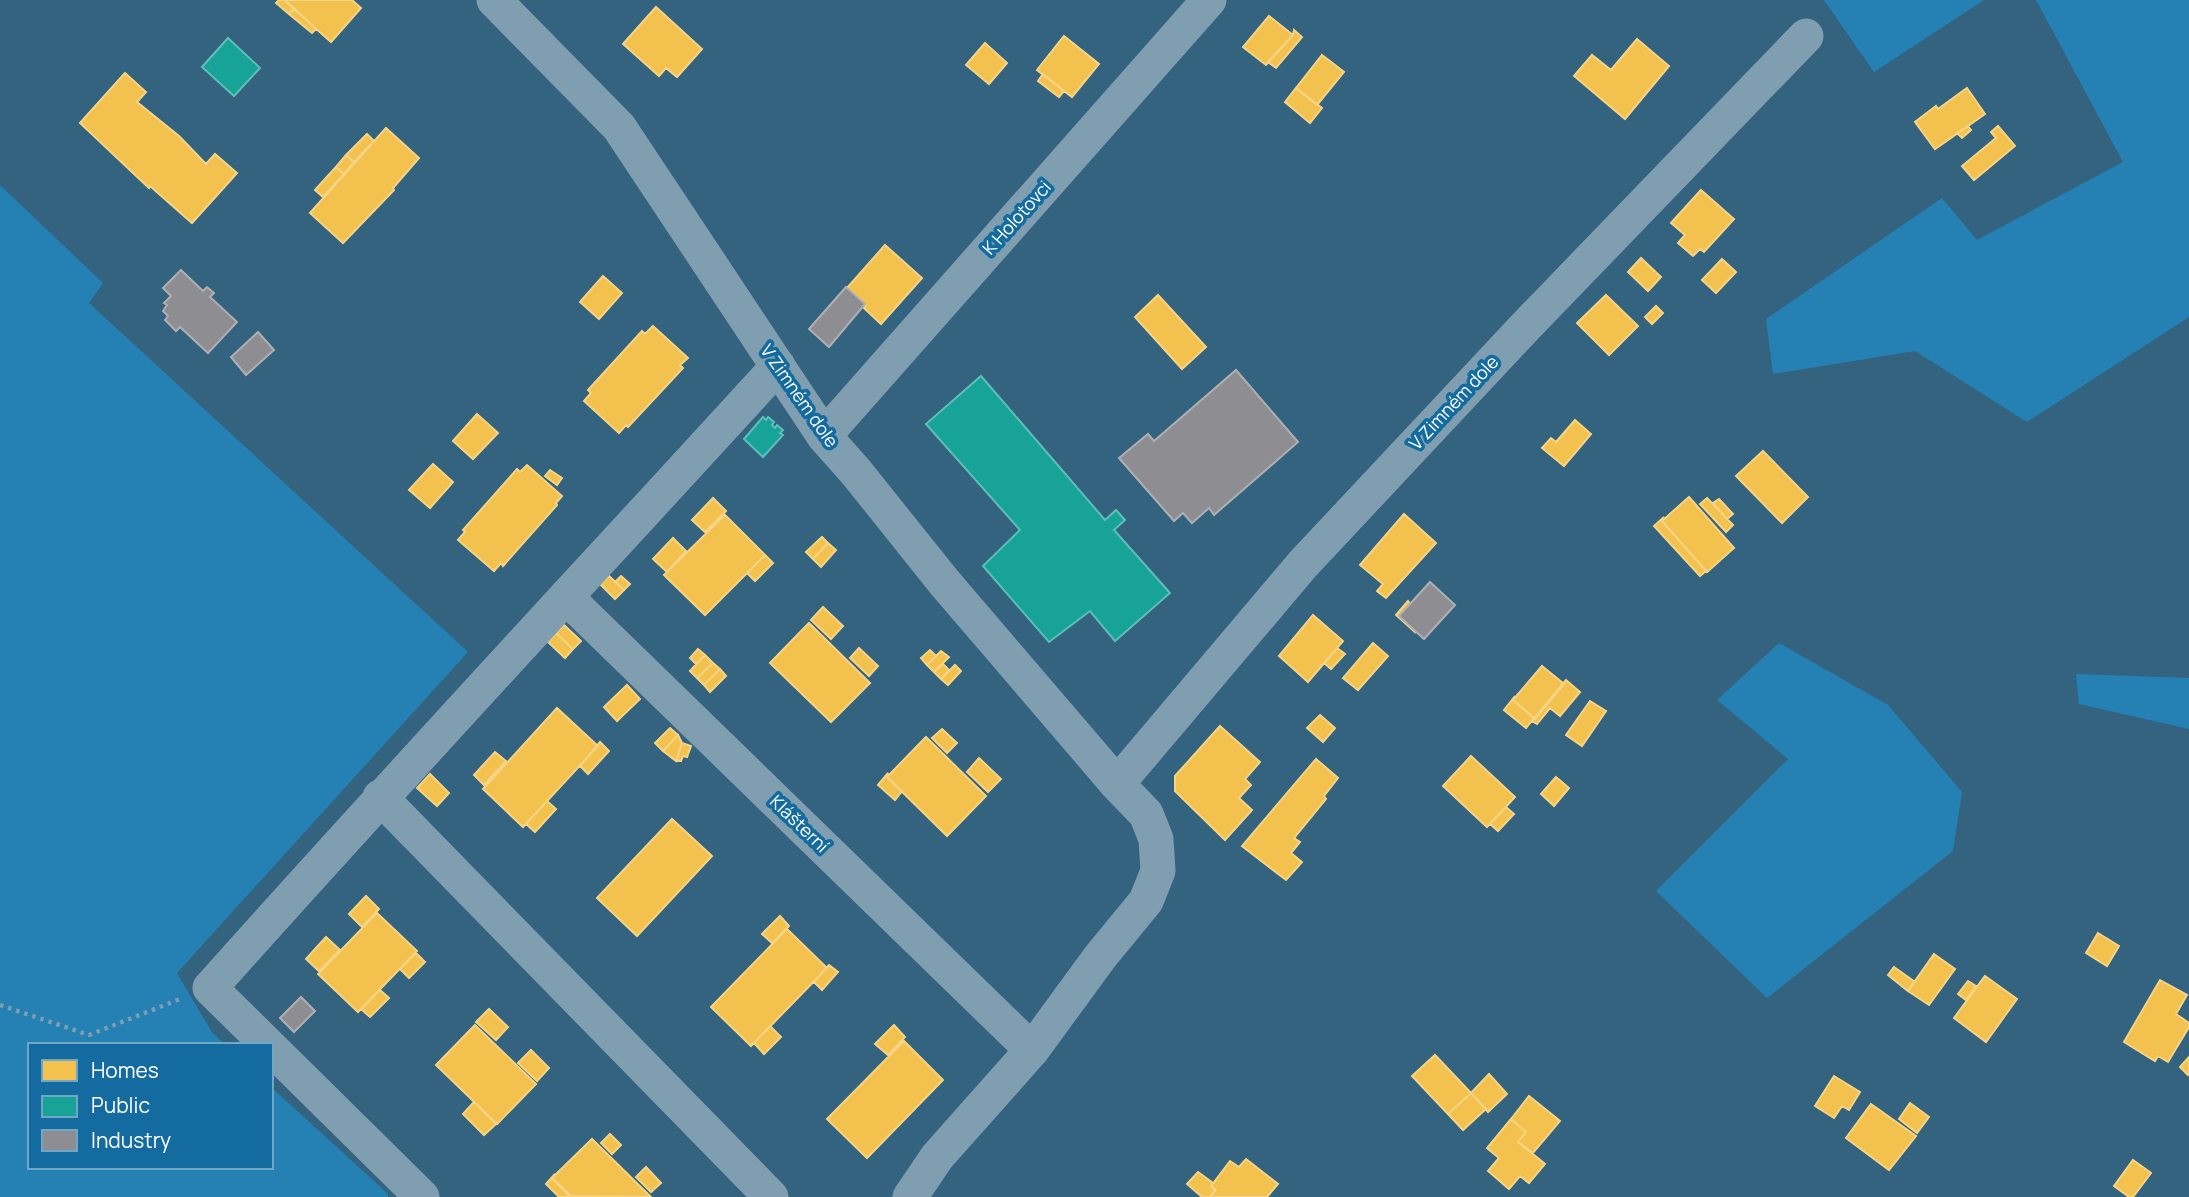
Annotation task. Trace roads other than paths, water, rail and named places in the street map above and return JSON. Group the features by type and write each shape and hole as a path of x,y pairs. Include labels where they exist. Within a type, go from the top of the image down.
{"street":[{"name":"V Zimném dole","path":"494,0 619,127 824,436 944,582 1117,784 1146,814 1156,839 1158,871 1146,901 1100,957 1032,1050"},
{"name":"K Holotovci","path":"824,436 1209,0"},
{"name":"V Zimném dole","path":"1117,784 1322,544 1525,326 1806,36"},
{"path":"267,1043 210,988 380,797 567,598 778,366"},
{"name":"Klášterní","path":"567,598 1032,1050"},
{"path":"380,797 771,1197"},
{"path":"273,1049 422,1197"},
{"path":"916,1195 937,1157 1032,1050"}]}
